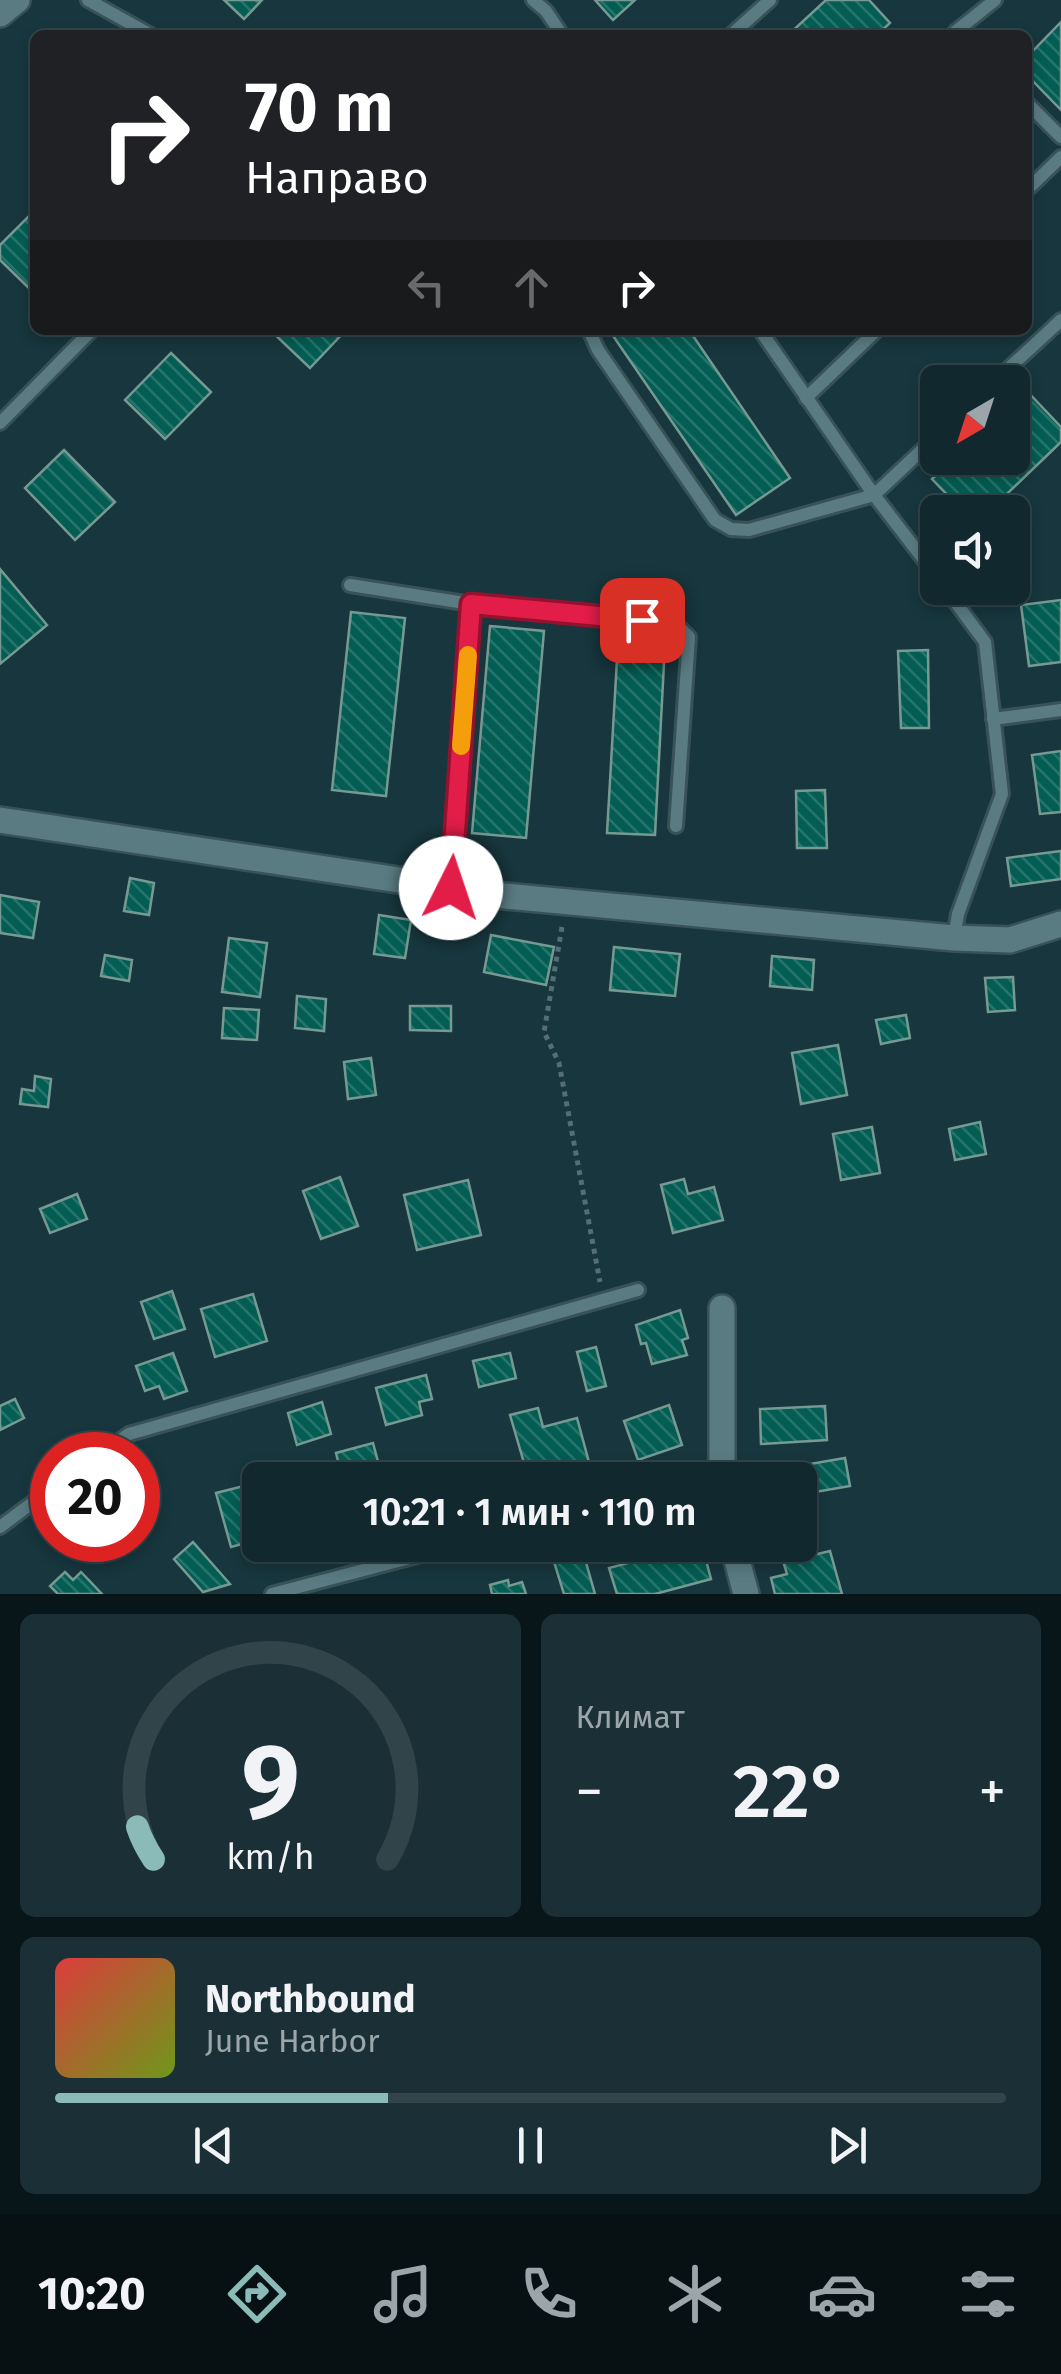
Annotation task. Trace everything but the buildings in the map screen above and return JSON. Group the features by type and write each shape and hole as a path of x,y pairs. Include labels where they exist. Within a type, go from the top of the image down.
{"street":[{"path":"0,14 17,0"},
{"path":"0,820 566,902 954,938 1010,940 1061,924"},
{"path":"722,1308 722,1462"},
{"path":"738,1562 746,1594"}],"lane":[{"path":"88,0 142,30"},
{"path":"533,0 559,30"},
{"path":"737,30 770,0"},
{"path":"960,30 995,0"},
{"path":"1032,108 1061,136"},
{"path":"1032,184 1061,157"},
{"path":"1012,365 1061,320"},
{"path":"0,423 87,335"},
{"path":"591,335 715,520 731,529 750,530 874,494 920,452"},
{"path":"763,335 920,554"},
{"path":"806,398 873,335"},
{"path":"350,585 471,604 676,624 689,637 676,826"},
{"path":"451,888 471,604"},
{"path":"954,938 958,914 1002,794 986,642 957,605"},
{"path":"994,719 1061,710"},
{"path":"136,1432 638,1290"},
{"path":"0,1527 30,1504"},
{"path":"272,1594 393,1562"}],"path":[{"path":"566,902 544,1032 559,1063 604,1299"}],"slow traffic":[{"path":"461,746 468,655"}],"route":[{"path":"451,888 471,604 642,620"}]}
